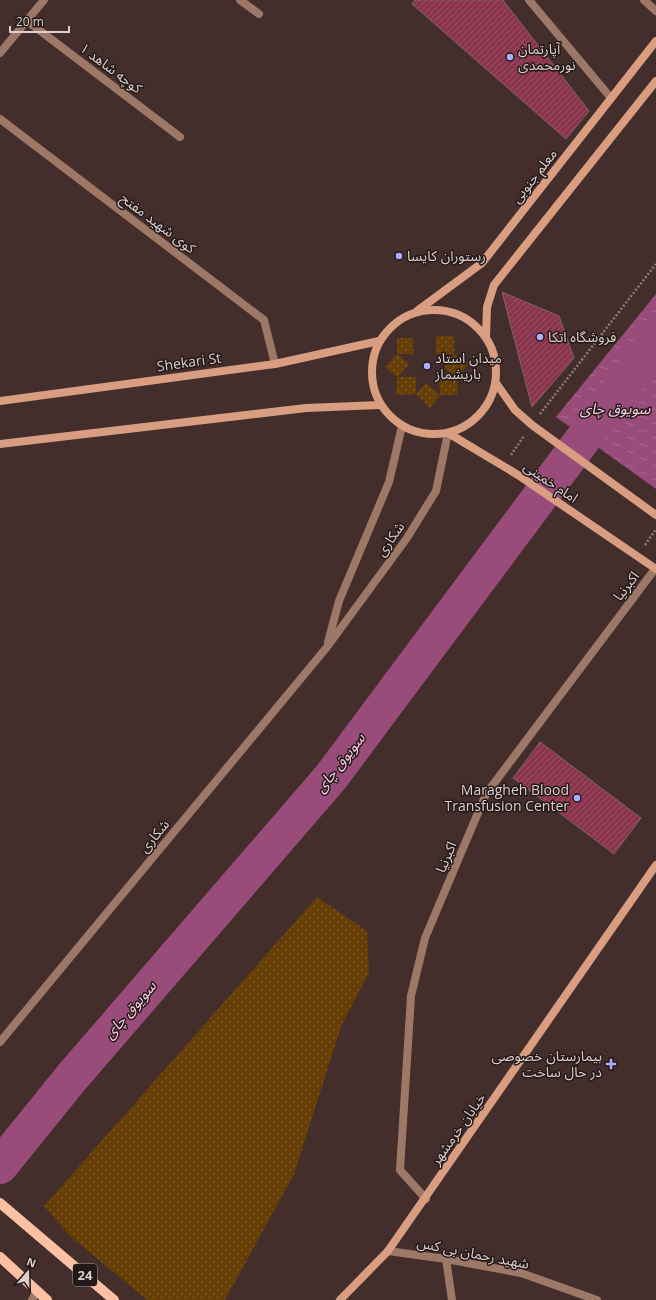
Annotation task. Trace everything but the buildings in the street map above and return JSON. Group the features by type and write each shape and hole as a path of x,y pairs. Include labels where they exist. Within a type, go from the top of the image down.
{"main road":[{"name":"24","path":"0,1203 114,1300"},
{"path":"0,1257 47,1300"}],"street":[{"path":"0,53 44,0"},
{"path":"240,0 259,14"},
{"path":"529,0 612,98"},
{"path":"644,0 656,11"},
{"name":"کوچه شاهد ۱","path":"26,20 180,137"},
{"name":"معلم جنوبی","path":"416,312 482,263 656,41"},
{"path":"486,337 487,307 494,285 656,81"},
{"name":"کوی شهید مفتح","path":"0,120 264,320 275,364"},
{"path":"436,309 455,313 473,323 486,337 496,359 496,383 491,399 482,413 469,424 448,433 424,434 402,426 390,417 380,405 374,390 371,373 373,356 379,341 389,328 402,318 416,312 436,309"},
{"name":"Shekari St","path":"0,400 275,364 379,341"},
{"path":"496,383 515,410 532,425 656,515"},
{"path":"0,444 306,408 380,405"},
{"name":"شکاری","path":"327,647 339,601 389,482 402,426"},
{"name":"شکاری","path":"0,1042 327,647 407,538 436,491 448,433"},
{"name":"امام خمینی","path":"448,433 518,475 655,569"},
{"name":"اکبرنیا","path":"426,1199 400,1170 412,996 425,938 486,794 655,569"},
{"name":"خیابان خرمشهر","path":"340,1300 388,1251 426,1199 656,865"},
{"name":"شهید رحمان بی کس","path":"388,1251 446,1259 521,1273 597,1300"},
{"path":"446,1259 452,1300"},
{"path":"32,1300 37,1291"}],"path":[{"path":"504,466 532,425 656,264"},
{"path":"637,557 656,529"}],"shaded area":[{"path":"436,336 454,336 454,354 468,365 457,378 444,368 453,354 436,354"},
{"path":"397,338 413,338 414,354 398,354 409,364 398,377 416,377 416,394 396,395 397,377 385,367 397,354"},
{"path":"439,378 457,378 458,395 440,395"},
{"path":"426,383 440,395 430,408 416,394"},
{"path":"317,897 367,931 369,973 342,1024 294,1174 225,1300 147,1300 70,1236 44,1206"}],"water":[{"name":"سویوق چای","path":"656,294 656,489 556,417"}],"waterway":[{"name":"سویوق چای","path":"0,1166 72,1077 331,777 656,341"}],"place":[{"name":"آپارتمان نورمحمدی","path":"510,57"},
{"name":"رستوران کایسا","path":"399,256"},
{"name":"فروشگاه اتکا","path":"540,337"},
{"name":"ميدان استاد باریشماز","path":"427,366"},
{"name":"Maragheh Blood Transfusion Center","path":"577,798"},
{"name":"بیمارستان خصوصی در حال ساخت","path":"611,1064"}]}
